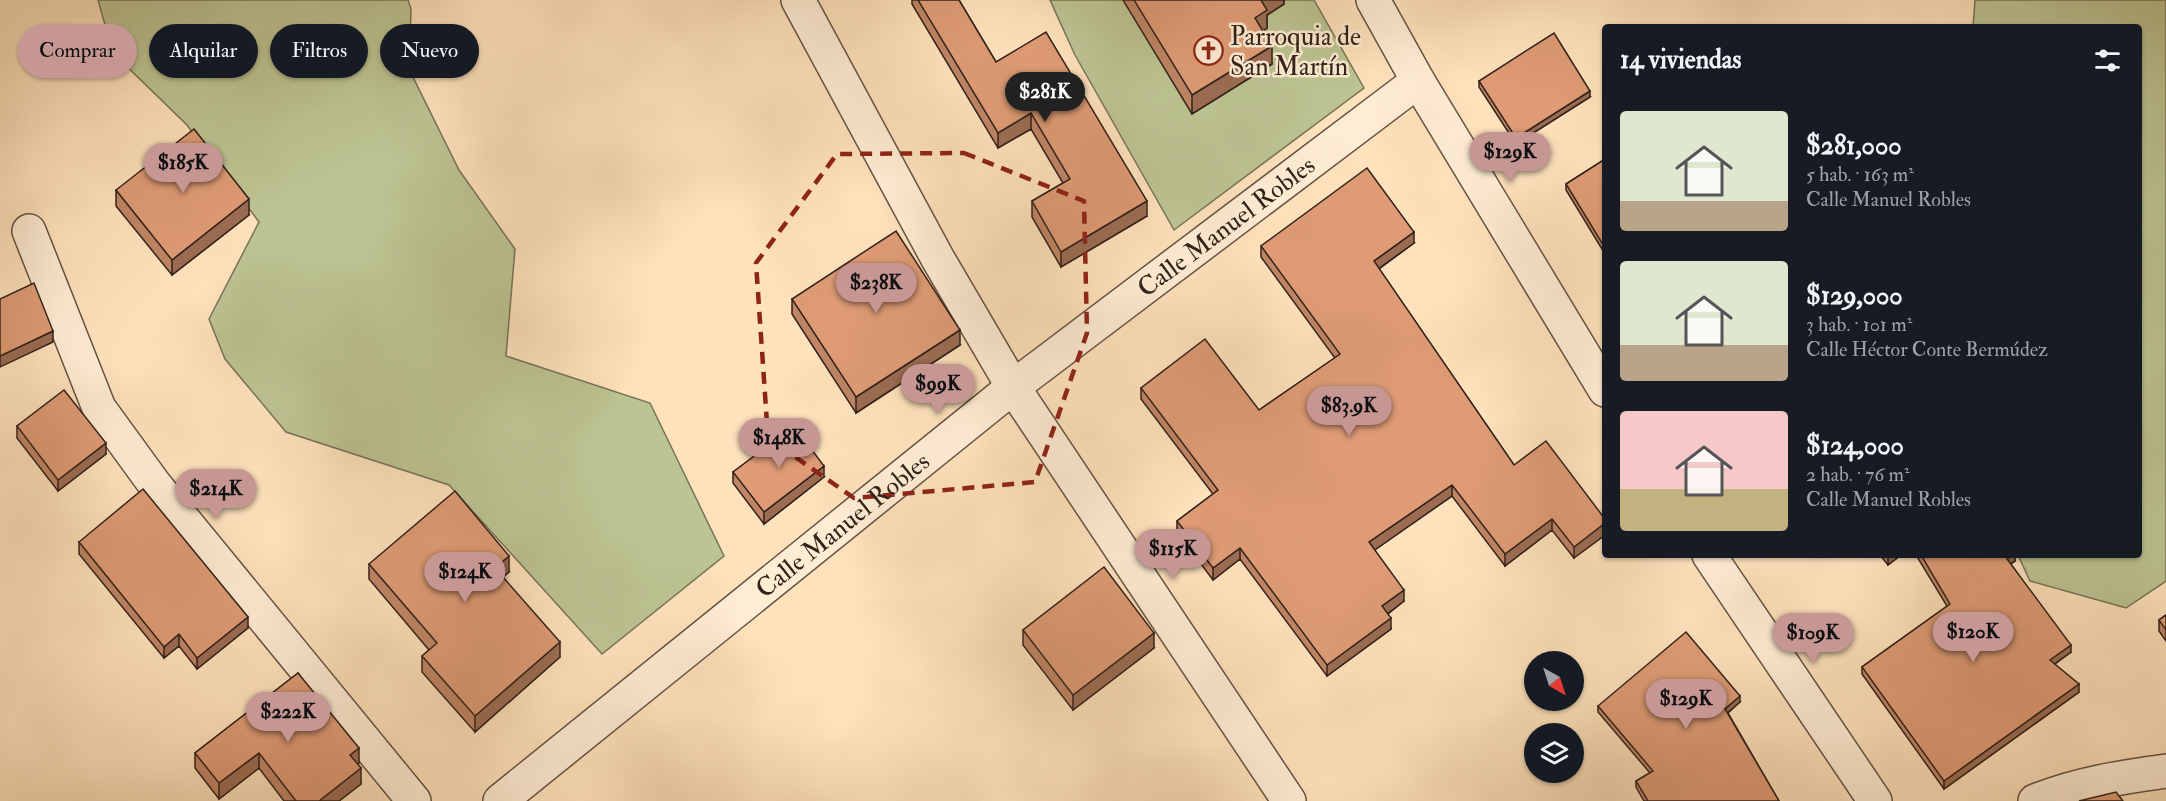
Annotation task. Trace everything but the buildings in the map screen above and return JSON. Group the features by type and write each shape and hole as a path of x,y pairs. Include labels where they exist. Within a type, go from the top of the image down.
{"street":[{"path":"798,0 938,260 1012,387 1289,801"},
{"path":"1373,0 1418,81 1602,385"},
{"name":"Calle Manuel Robles","path":"500,801 1012,387 1418,81"},
{"path":"29,231 99,408 155,485 414,801"},
{"path":"1711,558 1875,801"},
{"path":"2035,801 2061,790 2095,782 2166,771"}],"highlighted area":[{"path":"964,153 1084,201 1087,333 1035,482 854,498 768,438 756,263 837,154"}],"green space":[{"path":"98,0 408,0 411,9 410,24 380,24 380,78 413,78 459,170 515,249 506,356 650,403 724,556 602,654 449,485 286,432 225,359 209,319 259,222 187,125 137,76 137,24 105,24"},
{"path":"1050,0 1314,0 1364,88 1174,230 1075,55"},
{"path":"1975,0 2166,0 2166,581 2126,608 2030,581 2019,558 2142,558 2142,24 1973,24"}],"place":[{"name":"Parroquia de San Martín","path":"1209,51"}]}
